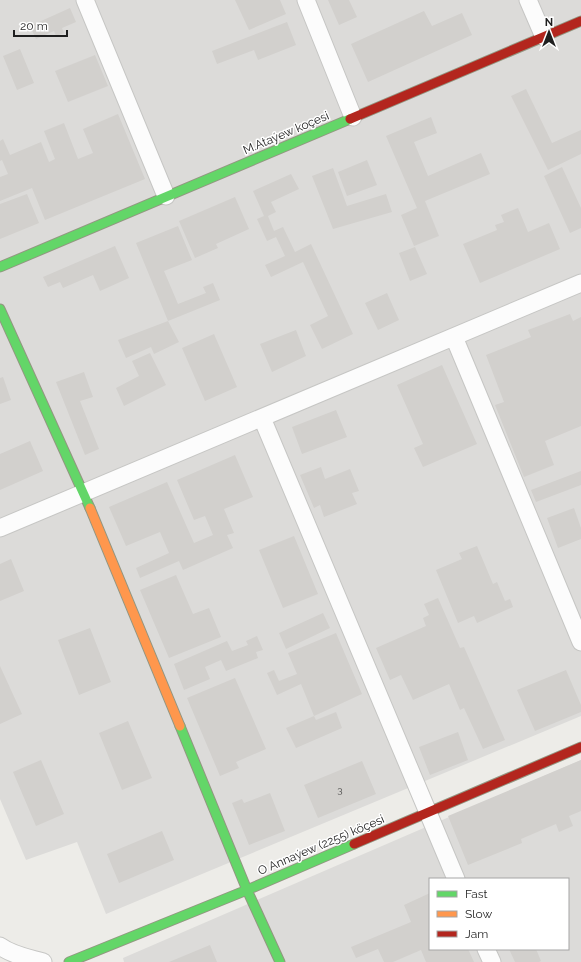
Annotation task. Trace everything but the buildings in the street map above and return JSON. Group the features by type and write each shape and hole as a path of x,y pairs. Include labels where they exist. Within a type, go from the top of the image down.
{"street":[{"path":"85,0 166,196"},
{"path":"306,0 353,118"},
{"path":"528,0 544,37"},
{"name":"M.Ataýew koçesi","path":"0,267 581,21"},
{"path":"0,528 581,284"},
{"path":"0,309 84,493 247,890 280,962"},
{"path":"454,337 581,642"},
{"path":"262,418 456,878"},
{"name":"O Annaýew (2255) köçesi","path":"69,962 247,890 581,747"},
{"path":"0,946 4,949 43,962"},
{"path":"486,950 492,962"}],"shaded area":[{"path":"0,0 581,0 581,716 106,914 77,842 26,860 0,799"},
{"path":"581,760 581,962 124,962 123,958"}],"traffic: fast":[{"path":"0,267 350,119"},
{"path":"0,309 90,508"},
{"path":"180,726 247,890 280,962"},
{"path":"69,962 247,890 354,844"}],"traffic: slow":[{"path":"90,508 180,726"}],"traffic: jam":[{"path":"350,119 581,21"},
{"path":"354,844 581,747"}]}
